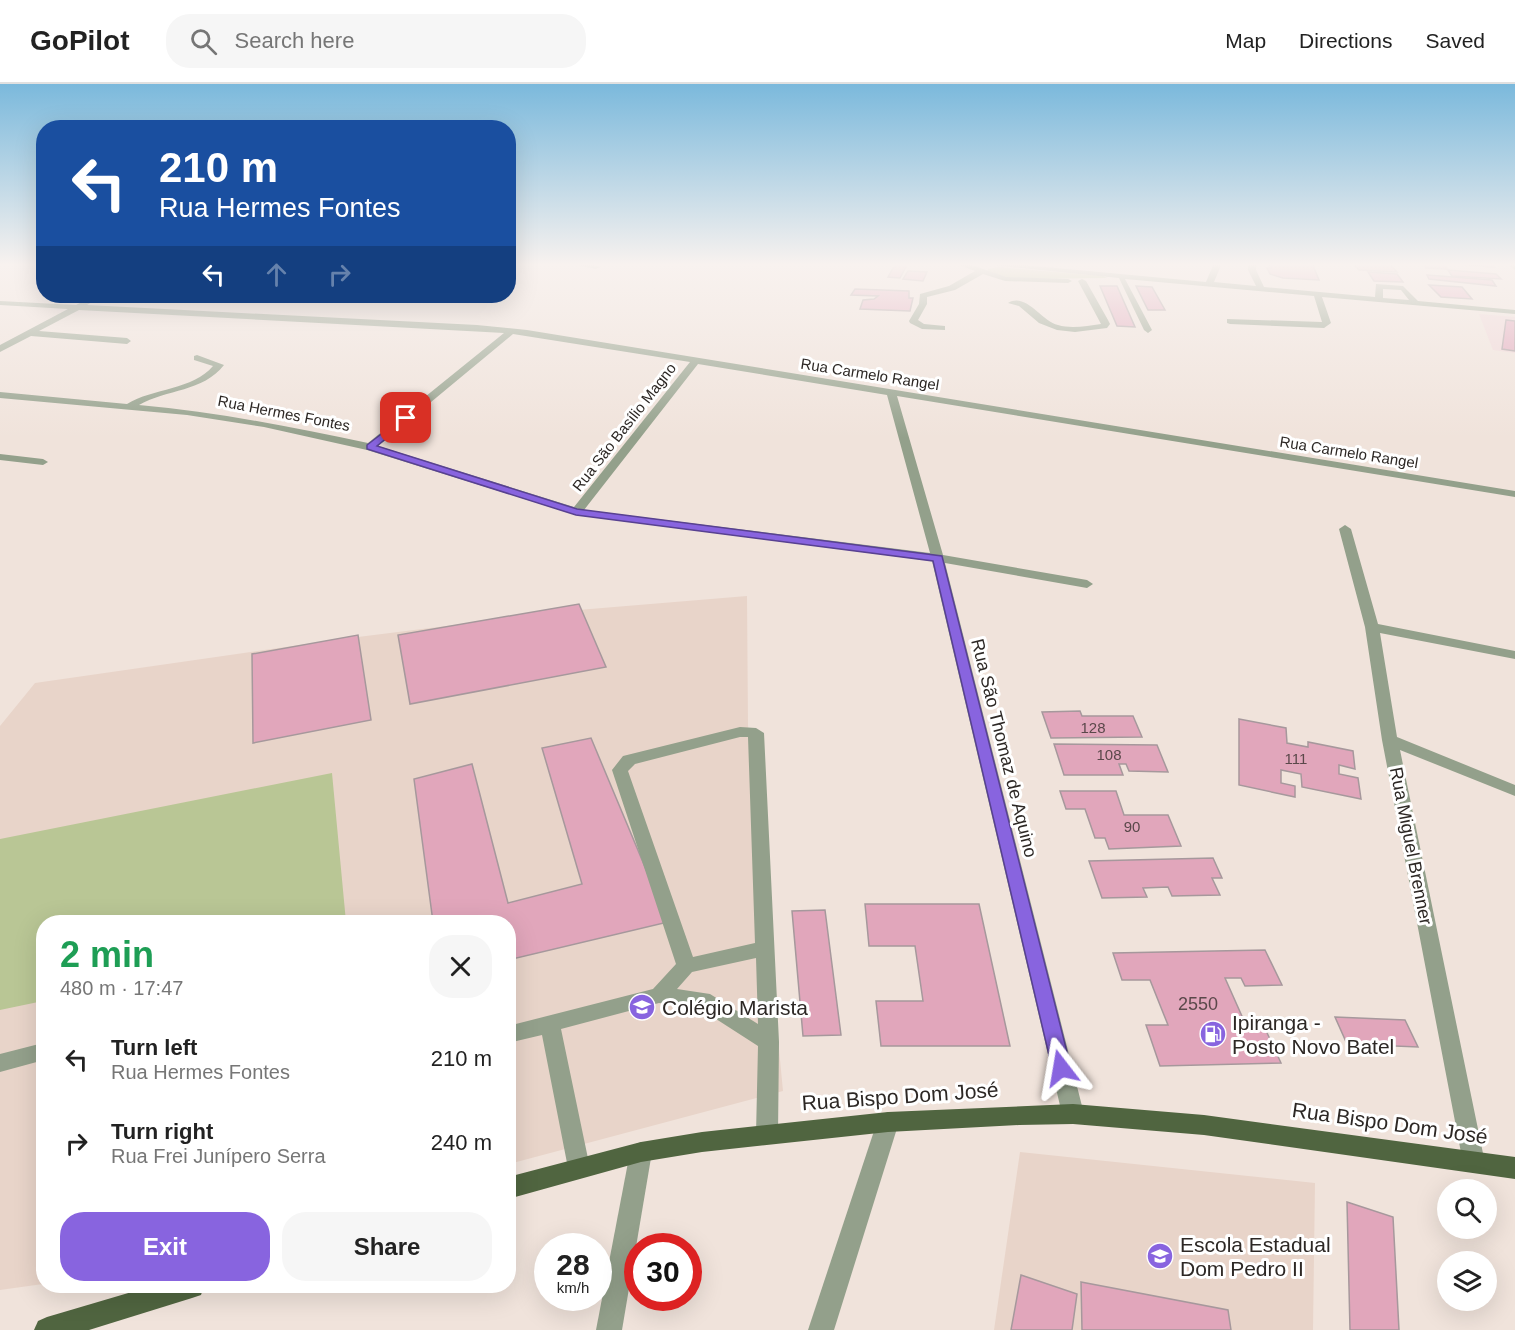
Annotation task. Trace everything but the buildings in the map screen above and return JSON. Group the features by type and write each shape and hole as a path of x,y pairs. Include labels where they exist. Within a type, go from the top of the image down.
{"main road":[{"name":"Rua Bispo Dom José","path":"516,1186 641,1152 767,1134 888,1122 1073,1114 1215,1126 1515,1168"},
{"path":"47,1330 169,1293"}],"street":[{"path":"0,349 51,321"},
{"name":"Rua Carmelo Rangel","path":"333,321 512,331 1515,494"},
{"path":"913,321 922,326 942,328"},
{"path":"1043,321 1056,327 1084,329 1104,326 1106,324 1104,321"},
{"path":"1143,321 1148,330"},
{"path":"1233,321 1321,326 1327,323 1326,321"},
{"path":"370,447 512,331"},
{"path":"29,333 127,341"},
{"path":"128,407 149,396 188,386 208,375 219,365 197,358"},
{"name":"Rua São Basílio Magno","path":"576,512 696,360"},
{"name":"Rua São Thomaz de Aquino","path":"891,392 938,558 1073,1114"},
{"name":"Rua Hermes Fontes","path":"0,395 187,412 264,424 370,447 576,512 938,558 1087,584"},
{"path":"0,457 43,462"},
{"name":"Rua Miguel Brenner","path":"1345,529 1372,627 1390,740 1474,1163"},
{"path":"1372,627 1515,655"},
{"path":"686,966 620,770 629,760 740,732 756,733 769,1042 767,1134"},
{"path":"1390,740 1515,791"},
{"path":"659,995 686,966 764,949"},
{"path":"516,1033 659,995 703,1000 769,1042"},
{"path":"550,1024 567,1120 579,1168"},
{"path":"0,1063 36,1054"},
{"path":"821,1330 888,1122"},
{"path":"609,1330 641,1152"}],"shaded area":[{"path":"1482,321 1515,321 1515,353 1493,350"},
{"name":"Colégio Marista","path":"747,596 748,725 783,1091 516,1162 516,915 36,915 36,1285 0,1290 0,726 35,683 342,639 566,611"},
{"name":"Escola Estadual Dom Pedro II","path":"1020,1152 1315,1183 1313,1330 994,1330"}],"green space":[{"path":"332,773 345,915 36,915 36,1002 0,1010 0,839"}],"place":[{"name":"Colégio Marista","path":"642,1007"},
{"name":"Ipiranga - Posto Novo Batel","path":"1213,1034"},
{"name":"Escola Estadual Dom Pedro II","path":"1160,1256"}],"route":[{"path":"406,418 370,447 576,512 938,558 1061,1068"}]}
